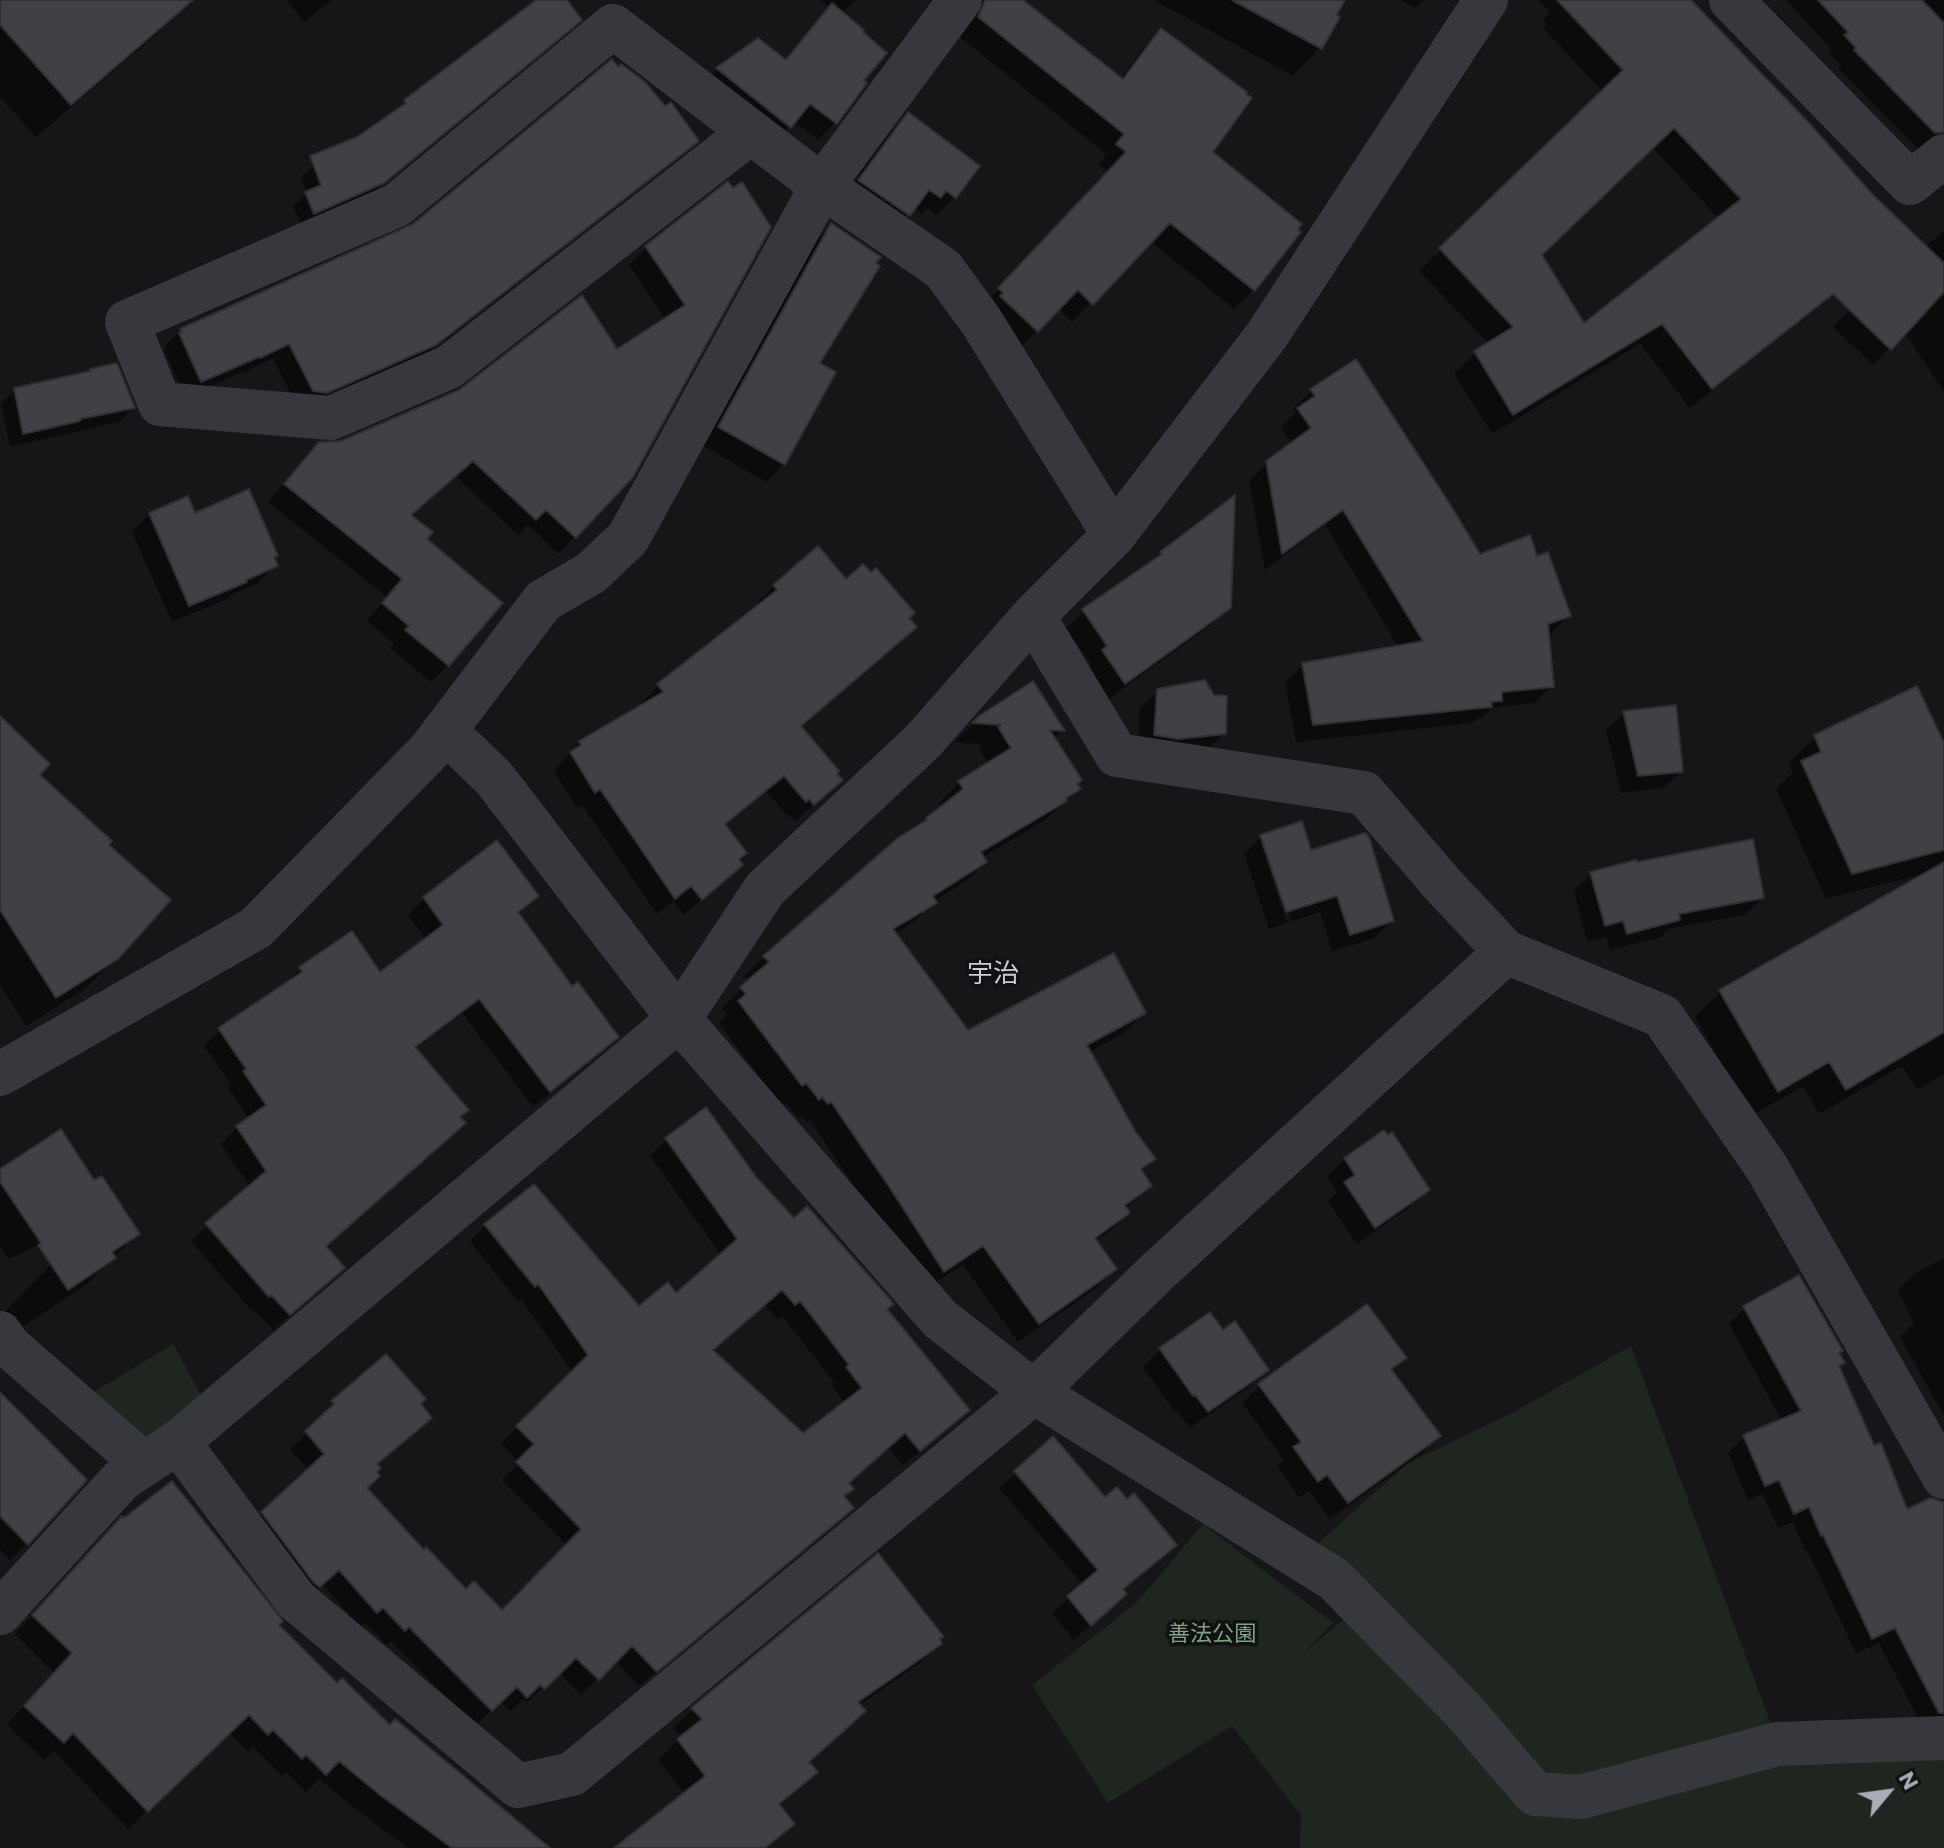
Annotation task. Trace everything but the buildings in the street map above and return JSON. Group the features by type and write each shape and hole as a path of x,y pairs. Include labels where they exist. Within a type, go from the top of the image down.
{"street":[{"path":"0,1074 256,928 430,750 543,601 591,573 628,538 822,186 960,0"},
{"path":"3,1605 122,1479 161,1453 679,1019 765,889 923,741 1033,616 1114,535 1267,335 1486,0"},
{"path":"1731,0 1910,183 1944,156"},
{"path":"751,132 449,367 331,418 160,404 127,322 397,205 613,26 822,186 943,269 981,321 1114,535"},
{"path":"1033,616 1117,755 1364,793 1506,952 1662,1016 1767,1168 1942,1469"},
{"path":"445,731 494,778 679,1019 940,1319 1034,1392 1334,1579 1462,1709 1535,1794 1581,1797 1777,1744 1944,1738"},
{"path":"0,1333 9,1346 161,1453 296,1600 518,1786 572,1774 1034,1392 1157,1272 1506,952"}],"green space":[{"path":"173,1344 208,1408 149,1440 89,1395"},
{"path":"1631,1346 1772,1727 1567,1782 1532,1777 1317,1544 1408,1463 1512,1413"},
{"name":"善法公園","path":"1203,1524 1333,1623 1304,1653 1350,1614 1518,1794 1780,1762 1944,1755 1944,1848 1300,1848 1301,1815 1232,1726 1108,1803 1032,1685 1136,1603"}],"district":[{"name":"宇治","path":"993,973"}]}
